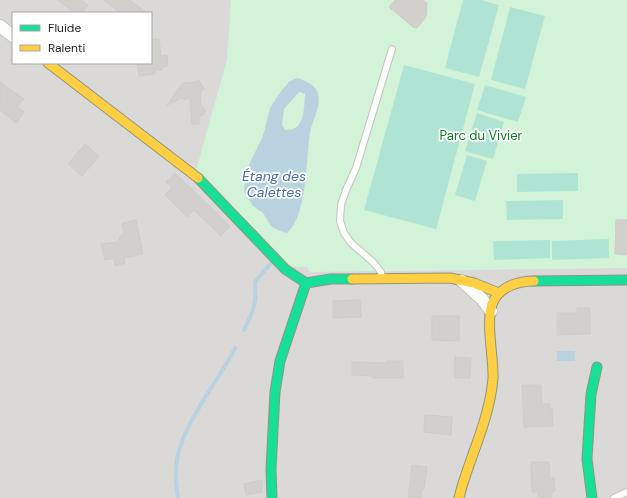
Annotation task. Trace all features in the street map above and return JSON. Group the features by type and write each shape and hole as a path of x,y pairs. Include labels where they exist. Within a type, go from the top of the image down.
{"street":[{"path":"0,26 12,35"},
{"path":"49,64 198,178 285,269 306,283 331,279 450,278 474,283 499,293"},
{"path":"461,280 482,299 491,311"},
{"path":"459,498 461,487 488,409 493,364 490,316 494,301 499,293 504,288 513,284 527,281 627,280"},
{"path":"272,498 275,392 280,361 306,283"},
{"path":"592,498 587,459 591,394 597,367"}],"lane":[{"path":"382,278 381,272 373,262 351,243 344,233 340,221 341,205 356,168 392,48"},
{"path":"614,498 627,492"}],"shaded area":[{"path":"0,0 627,0 627,498 0,498"}],"green space":[{"name":"Parc du Vivier","path":"231,0 627,0 627,268 310,272 307,267 292,267 195,174 227,60"},
{"path":"463,0 481,0 499,5 479,77 445,68"},
{"path":"510,7 545,16 525,89 491,80"},
{"path":"404,65 475,84 436,229 364,210"},
{"path":"485,85 526,97 518,122 477,110"},
{"path":"477,113 504,122 493,159 465,151"},
{"path":"467,155 487,161 475,201 455,195"},
{"path":"578,173 578,191 517,192 517,174"},
{"path":"563,200 563,219 507,220 506,201"},
{"path":"609,239 609,258 552,260 552,241"},
{"path":"550,240 550,258 494,260 493,241"}],"water":[{"name":"Étang des Calettes","path":"297,78 311,84 317,91 319,102 310,133 302,201 294,225 287,233 272,227 263,213 253,206 244,191 246,171 263,136 270,108 289,82","holes":["300,92 305,94 304,112 300,123 292,130 285,130 282,125 284,109 298,93"]},
{"path":"557,351 575,351 575,361 557,361"}],"building":[{"path":"57,0 81,0 88,5 83,12 74,12"},
{"path":"103,0 130,0 146,12 117,12 117,10"},
{"path":"395,0 423,0 427,3 426,17 417,28 413,27 389,7"},
{"path":"152,39 159,39 161,56 167,55 168,66 162,67 162,70 155,70 155,74 139,76 137,64 152,64"},
{"path":"199,80 204,89 201,91 200,103 205,110 204,114 199,117 199,124 192,124 190,97 184,100 182,98 167,105 183,83 195,82"},
{"path":"0,82 24,99 17,107 24,112 16,123 0,110"},
{"path":"85,144 99,156 82,176 68,164"},
{"path":"175,173 230,226 221,236 194,210 187,217 165,195 172,187 166,182"},
{"path":"136,220 143,254 124,258 125,263 115,266 114,258 105,260 101,244 118,242 124,232 122,223"},
{"path":"616,220 627,220 627,255 615,254"},
{"path":"360,300 361,317 333,318 333,301"},
{"path":"577,308 590,308 590,334 557,335 557,313 577,313"},
{"path":"432,316 459,316 459,341 432,340"},
{"path":"455,357 471,358 470,378 455,378"},
{"path":"387,361 403,361 403,378 372,378 372,376 352,375 352,362 387,363"},
{"path":"522,385 541,385 542,404 550,404 550,409 552,408 553,426 524,427"},
{"path":"425,415 452,417 451,435 424,432"},
{"path":"531,462 549,462 550,479 554,478 555,491 552,492 551,497 538,498 538,492 532,492"},
{"path":"412,465 427,467 424,489 422,489 421,498 408,498"},
{"path":"262,480 262,492 246,495 244,484"}],"waterway":[{"path":"244,330 254,307 255,282 273,261"},
{"path":"178,498 176,468 184,437 191,421 235,348"}],"traffic: fast":[{"path":"198,178 285,269 306,283 331,279 352,279"},
{"path":"534,281 627,280"},
{"path":"272,498 271,469 275,392 280,361 306,283"},
{"path":"592,498 587,459 591,394 597,367"}],"traffic: slow":[{"path":"49,64 198,178"},
{"path":"352,279 450,278 474,283 499,293"},
{"path":"459,498 479,438 492,388 493,369 490,327 491,307 497,295 506,288 517,283 534,281"}]}
